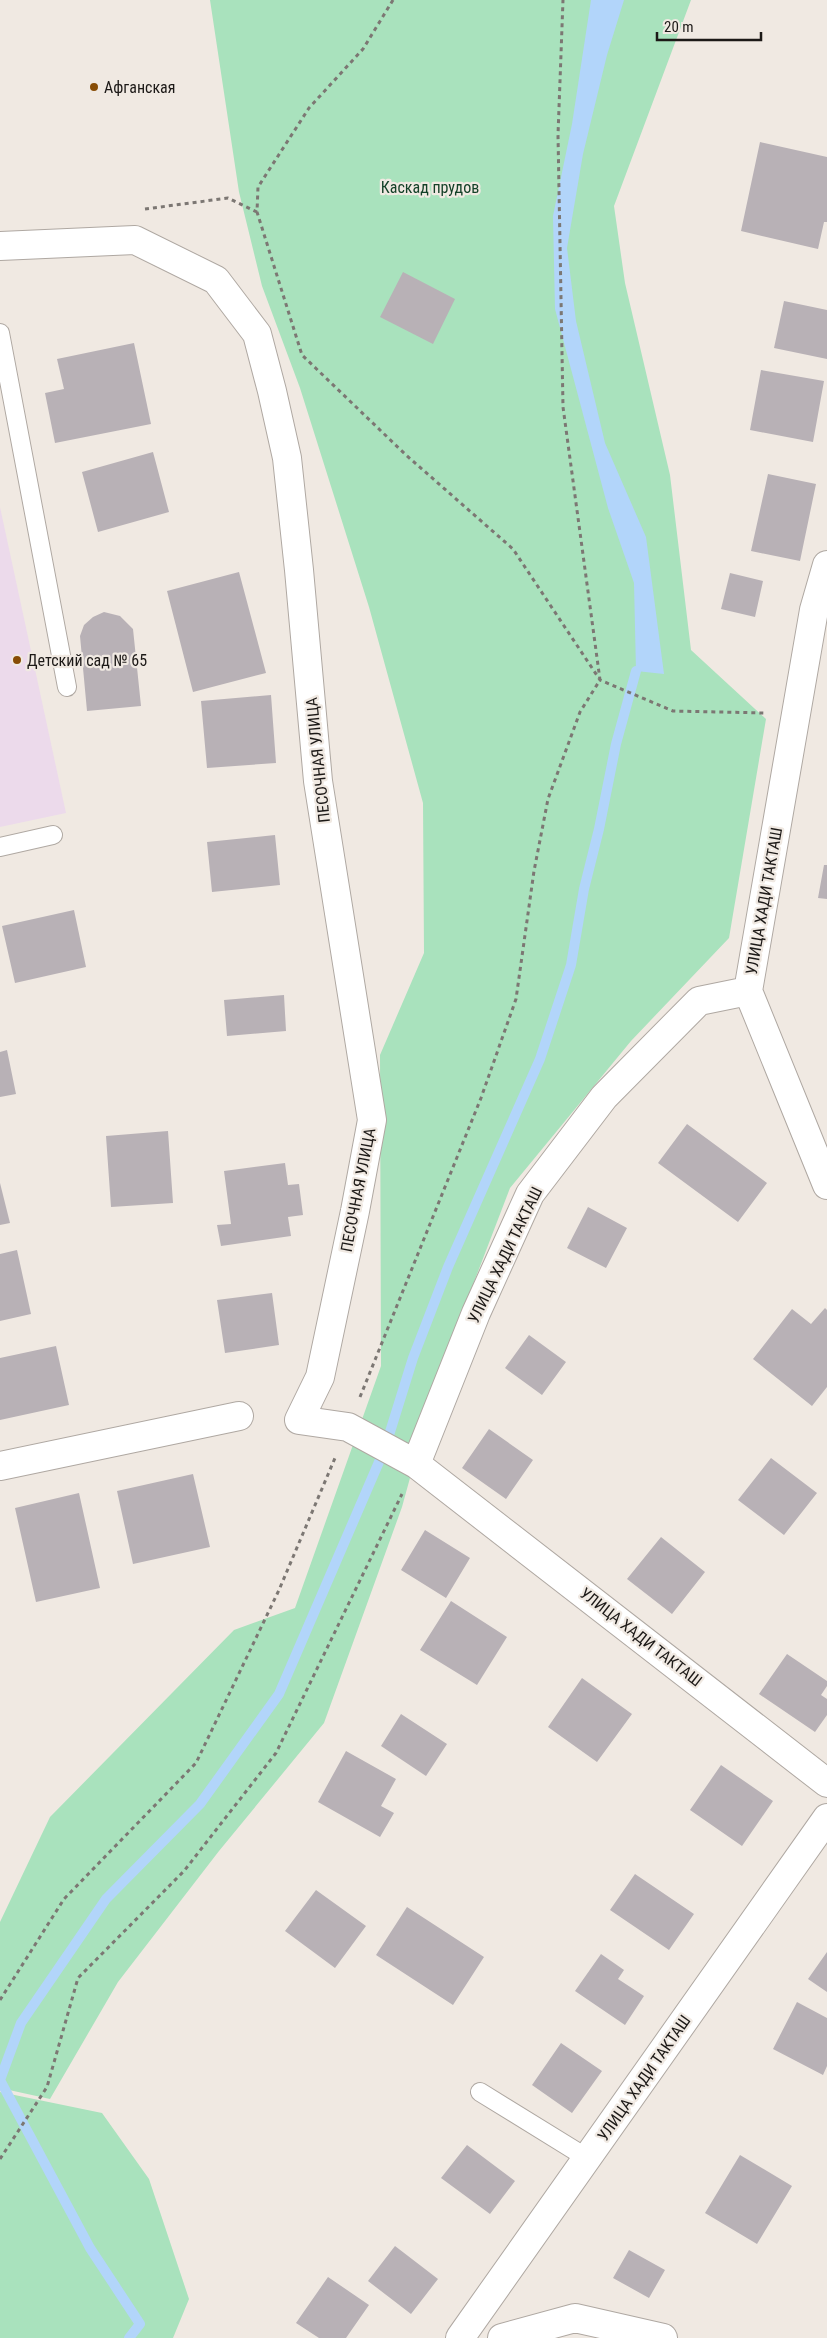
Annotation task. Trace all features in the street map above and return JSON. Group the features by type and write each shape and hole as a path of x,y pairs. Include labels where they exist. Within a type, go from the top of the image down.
{"street":[{"name":"ПЕСОЧНАЯ УЛИЦА","path":"0,246 135,240 216,280 257,334 287,458 300,570 318,781 372,1120 355,1212 320,1377 298,1420 348,1427"},
{"name":"УЛИЦА ХАДИ ТАКТАШ","path":"827,565 814,610 748,991 699,1001 604,1097 530,1194 476,1313 416,1464 827,1783"},
{"path":"748,991 827,1185"},
{"path":"0,1466 239,1416"},
{"path":"348,1427 416,1464"},
{"name":"УЛИЦА ХАДИ ТАКТАШ","path":"460,2338 827,1818"},
{"path":"502,2338 575,2318 663,2338"}],"lane":[{"path":"0,333 67,687"},
{"path":"0,847 53,836"},
{"path":"480,2092 587,2158"}],"path":[{"path":"392,0 362,49 309,108 258,187 257,212 302,355 406,455 512,549 600,680 673,711 796,713"},
{"path":"0,2000 64,1898 196,1764 279,1590 348,1427 481,1098 516,999 534,871 548,799 580,712 600,680 563,407 558,135 563,0"},
{"path":"0,2160 47,2087 78,1978 184,1871 276,1753 416,1464"}],"shaded area":[{"name":"Детский сад № 65","path":"0,507 66,813 0,827"}],"green space":[{"name":"Каскад прудов","path":"210,0 691,0 614,206 625,283 670,475 691,650 766,719 729,938 631,1041 510,1188 438,1376 402,1507 324,1723 219,1851 118,1982 50,2099 0,2088 0,1922 50,1817 234,1630 295,1608 381,1366 380,1055 424,953 423,803 369,607 300,388 262,286 239,192"},
{"path":"0,2092 102,2113 149,2179 189,2299 173,2338 0,2338"}],"water":[{"path":"591,0 624,0 607,55 583,154 567,248 576,321 605,443 646,537 664,674 636,671 634,583 608,508 555,309 553,216 572,124"}],"building":[{"path":"760,142 827,157 827,222 824,222 818,249 741,231"},
{"path":"403,272 455,299 433,344 380,317"},
{"path":"784,301 827,310 827,359 774,348"},
{"path":"134,343 151,424 55,443 45,393 64,389 57,359"},
{"path":"761,370 824,381 813,442 750,430"},
{"path":"153,452 169,512 98,532 82,472"},
{"path":"768,474 816,484 800,561 751,551"},
{"path":"239,572 266,673 193,692 167,591"},
{"path":"730,573 763,581 755,617 721,609"},
{"path":"104,612 120,616 133,629 141,706 87,711 80,636 84,625 93,617"},
{"path":"271,695 276,763 207,768 201,701"},
{"path":"275,835 280,885 212,892 207,842"},
{"path":"824,865 827,865 827,899 818,898"},
{"path":"74,910 86,967 15,983 2,926"},
{"path":"284,995 286,1031 227,1036 224,1000"},
{"path":"7,1050 16,1094 0,1097 0,1052"},
{"path":"687,1124 767,1183 738,1222 658,1163"},
{"path":"168,1131 173,1203 111,1207 106,1136"},
{"path":"285,1163 288,1185 299,1184 303,1215 288,1217 291,1236 221,1246 217,1225 231,1224 224,1171"},
{"path":"0,1183 10,1223 0,1225"},
{"path":"588,1207 627,1228 606,1268 567,1248"},
{"path":"17,1250 31,1314 0,1321 0,1254"},
{"path":"272,1293 279,1345 225,1353 217,1300"},
{"path":"825,1308 827,1310 827,1387 812,1406 753,1359 792,1309 811,1324"},
{"path":"529,1335 566,1362 542,1395 505,1368"},
{"path":"56,1346 69,1405 0,1420 0,1358"},
{"path":"489,1429 533,1460 506,1499 462,1468"},
{"path":"771,1458 817,1493 784,1535 738,1500"},
{"path":"193,1474 210,1547 133,1564 117,1491"},
{"path":"79,1493 100,1588 36,1602 15,1508"},
{"path":"425,1530 470,1558 446,1598 401,1570"},
{"path":"661,1537 705,1572 672,1614 627,1579"},
{"path":"451,1601 507,1637 477,1685 420,1650"},
{"path":"787,1654 827,1681 827,1686 821,1695 827,1699 827,1715 815,1732 759,1694"},
{"path":"582,1678 632,1714 597,1762 548,1727"},
{"path":"401,1714 447,1744 426,1776 381,1746"},
{"path":"346,1751 396,1779 381,1806 394,1813 380,1837 318,1802"},
{"path":"721,1765 773,1801 742,1846 690,1810"},
{"path":"635,1874 694,1914 669,1950 610,1910"},
{"path":"316,1890 366,1926 335,1968 285,1931"},
{"path":"407,1907 484,1957 453,2005 376,1955"},
{"path":"827,1952 827,1992 808,1979"},
{"path":"601,1954 624,1970 618,1979 644,1996 625,2025 575,1991"},
{"path":"797,2002 827,2018 827,2066 823,2075 773,2049"},
{"path":"561,2043 602,2071 572,2113 532,2085"},
{"path":"467,2145 515,2181 490,2214 441,2178"},
{"path":"740,2155 792,2186 757,2244 705,2213"},
{"path":"395,2246 438,2279 411,2314 368,2281"},
{"path":"629,2250 665,2270 649,2298 613,2278"},
{"path":"328,2277 369,2305 346,2338 319,2338 296,2323"}],"waterway":[{"path":"129,2338 140,2324 90,2248 0,2080 21,2023 106,1899 200,1804 279,1694 385,1448 413,1358 448,1267 540,1059 571,965 584,889 599,829 616,744 636,671"}],"place":[{"name":"Афганская","path":"94,87"},
{"name":"Детский сад № 65","path":"17,660"}]}
